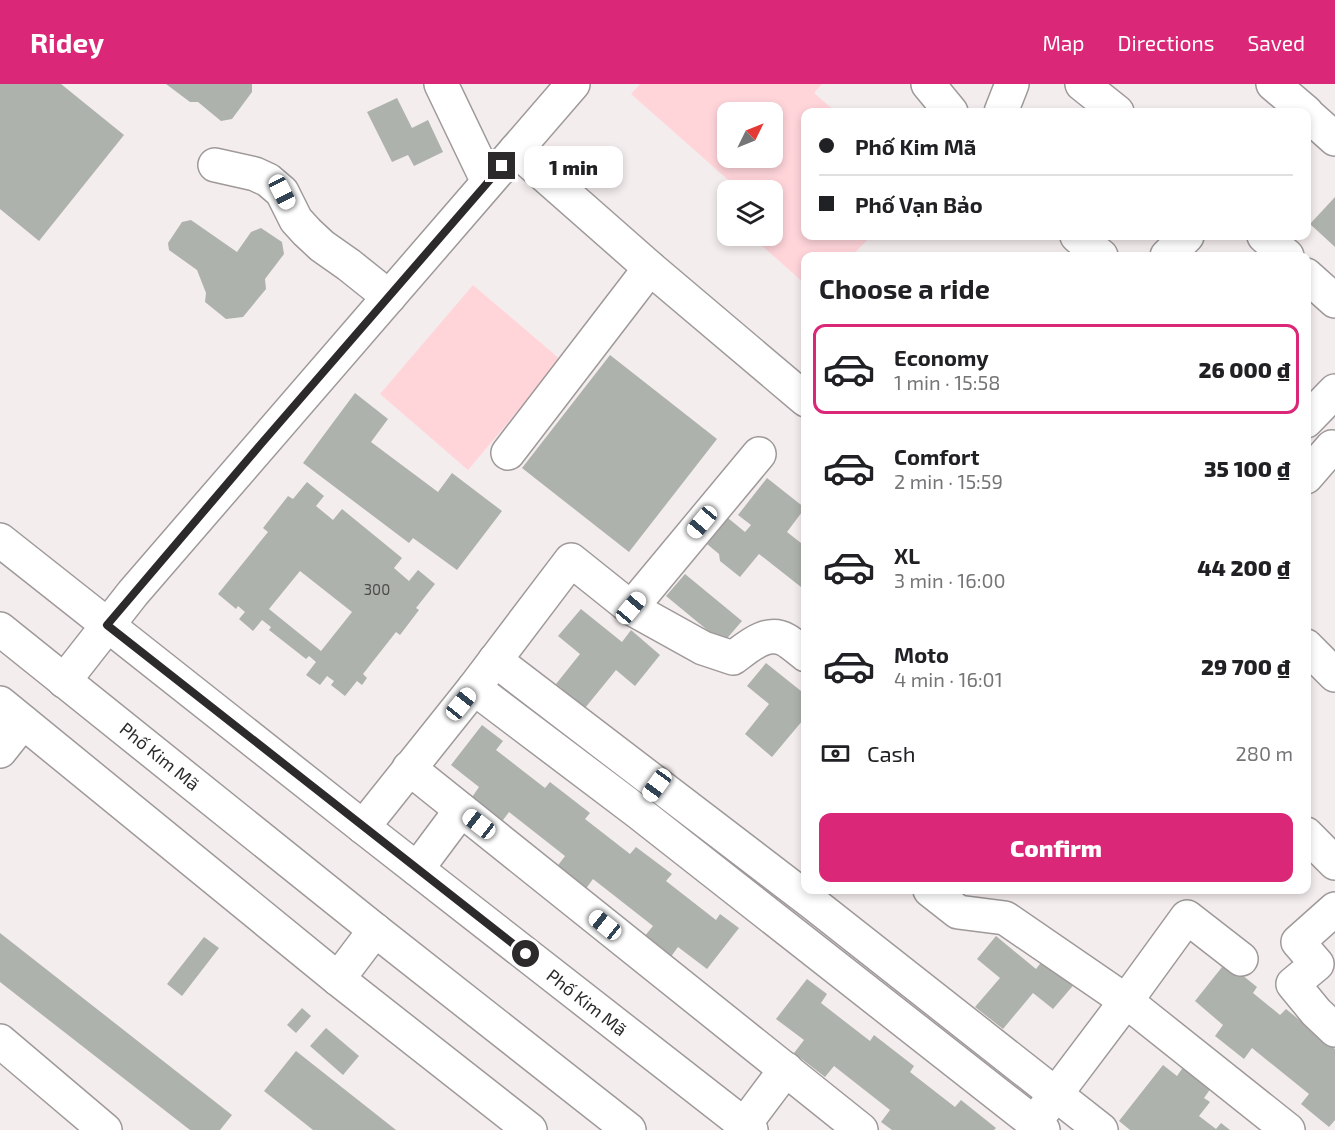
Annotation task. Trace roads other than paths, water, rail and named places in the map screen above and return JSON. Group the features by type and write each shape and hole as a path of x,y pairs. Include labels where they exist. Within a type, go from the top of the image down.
{"main road":[{"path":"441,84 488,183"},
{"path":"928,84 948,108"},
{"path":"1002,108 1012,84"},
{"path":"1082,84 1112,108"},
{"path":"1273,84 1298,108"},
{"path":"64,681 107,625 570,85"},
{"path":"1311,119 1335,139"},
{"path":"516,150 650,268 801,396"},
{"path":"214,165 255,174 268,180 282,192 296,220 307,232 389,297"},
{"path":"1082,240 1096,252"},
{"path":"1171,252 1183,240"},
{"path":"1269,240 1282,252"},
{"path":"508,453 650,268"},
{"path":"1311,279 1335,301"},
{"path":"1311,416 1335,391"},
{"path":"1311,431 1334,448 1311,472"},
{"path":"631,608 759,454"},
{"name":"Phố Kim Mã","path":"0,540 747,1127"},
{"path":"363,827 474,688 571,560 631,608 703,648 733,658 751,644 768,636 785,639 801,651"},
{"name":"Phố Kim Mã","path":"0,629 375,930 629,1130"},
{"path":"1311,651 1335,675"},
{"path":"495,660 814,904 1101,1130"},
{"path":"474,688 638,812 1039,1126 1055,1094 1186,917 1241,959"},
{"path":"0,751 12,712 338,979 530,1130"},
{"path":"409,768 861,1130"},
{"path":"638,812 657,785"},
{"path":"417,869 461,810"},
{"path":"1311,839 1335,863"},
{"path":"935,894 958,912 1005,918 1126,1001 1288,1130"},
{"path":"792,933 814,904"},
{"path":"1335,909 1298,942 1317,964 1293,984 1316,1012 1335,1030"},
{"path":"338,979 375,930"},
{"path":"0,1041 105,1130"},
{"path":"747,1127 786,1069"}]}
